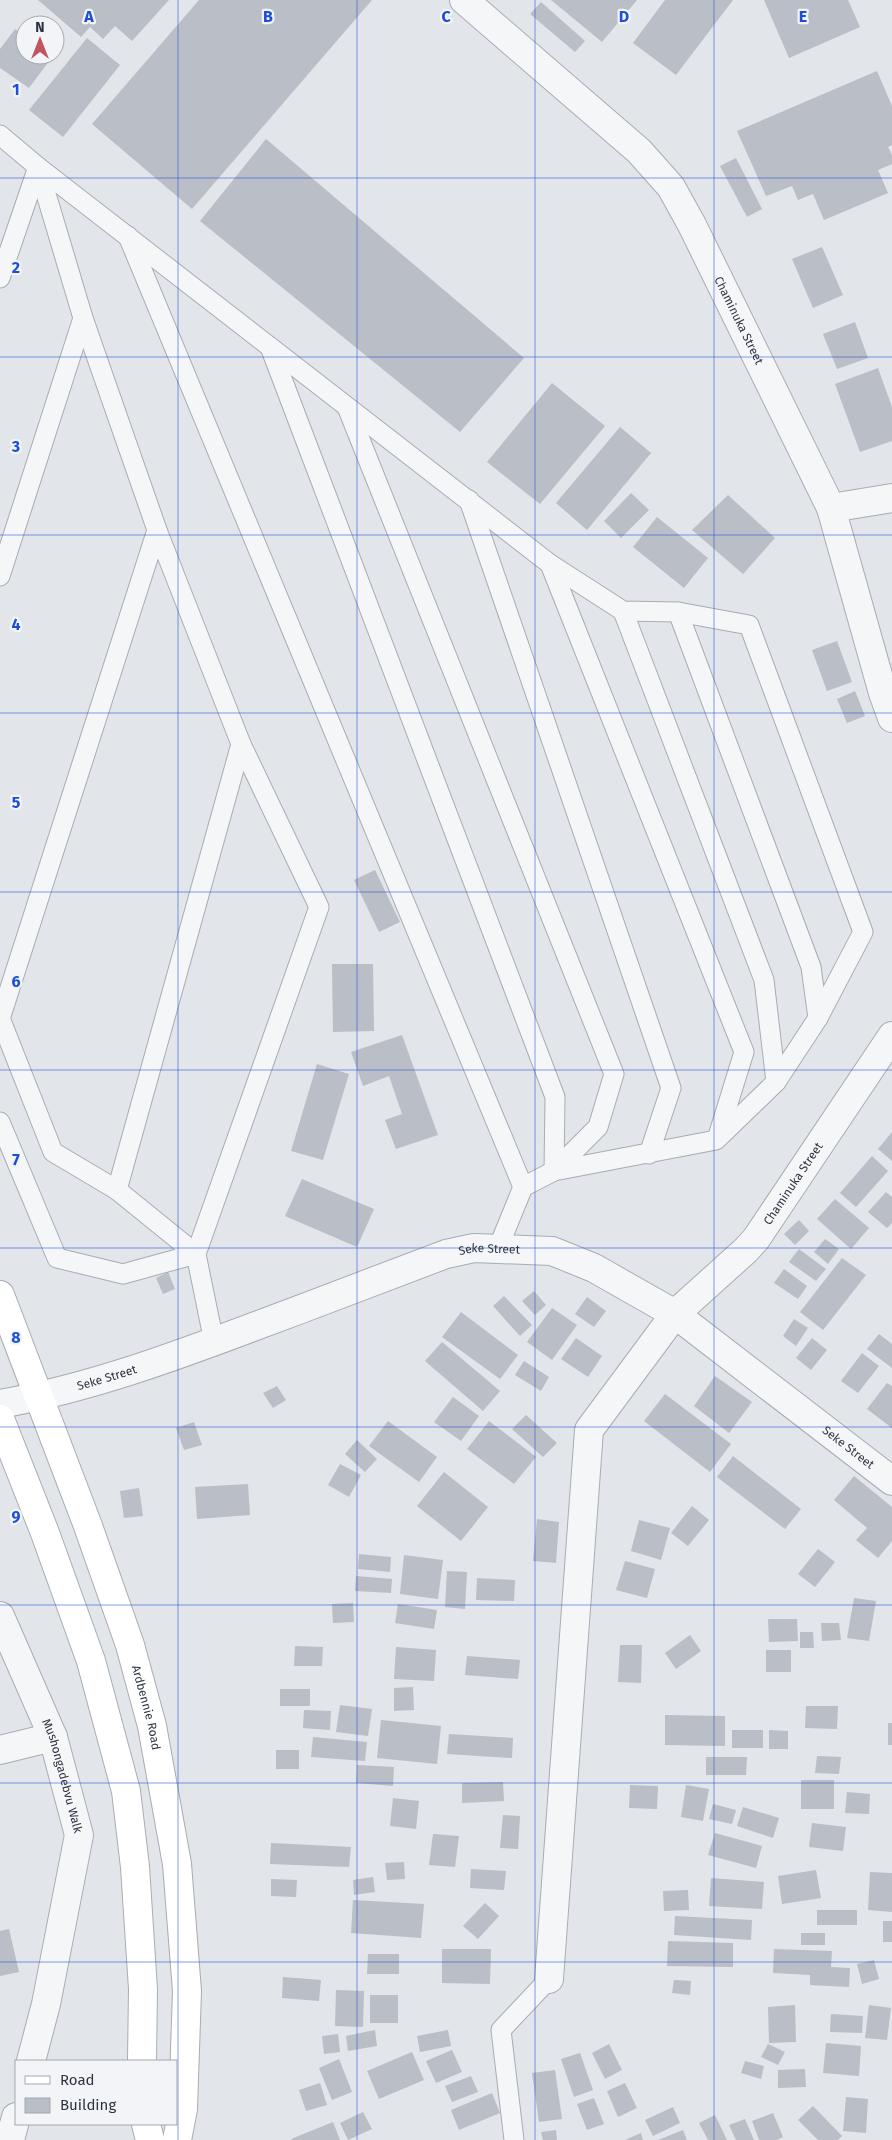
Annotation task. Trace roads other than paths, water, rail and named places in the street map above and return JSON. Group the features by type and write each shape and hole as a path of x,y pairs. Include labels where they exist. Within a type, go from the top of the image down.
{"main road":[{"name":"Ardbennie Road","path":"0,1295 40,1397 130,1645 152,1726 177,1864 187,1991 183,2109 176,2140"},
{"path":"0,1419 45,1533 91,1661 126,1791 135,1867 143,1989 142,2060"},
{"path":"146,2125 150,2140"}],"street":[{"name":"Chaminuka Street","path":"464,0 640,151 671,187 697,234 831,508 883,693 892,718"},
{"path":"831,508 892,498"},
{"name":"Chaminuka Street","path":"549,1979 589,1430 675,1314 756,1239 892,1036"},
{"name":"Seke Street","path":"0,1404 40,1397 122,1374 214,1342 446,1254 474,1248 552,1251 594,1268 675,1314 892,1481"},
{"name":"Mushongadebvu Walk","path":"0,1616 53,1737 79,1835 46,2004 31,2060"},
{"path":"0,1750 53,1737"},
{"path":"10,2140 15,2121"}],"lane":[{"path":"0,135 38,167 127,234 550,564 623,611 678,612 749,625 863,932 818,1018 776,1082 716,1140 554,1171 523,1187 498,1248"},
{"path":"0,278 38,167"},
{"path":"38,167 84,318 157,530 241,744 319,907 196,1254 214,1342"},
{"path":"127,234 523,1187"},
{"path":"0,576 84,318"},
{"path":"269,346 555,1097 554,1171"},
{"path":"347,406 614,1074 598,1127 554,1171"},
{"path":"468,500 671,1088 649,1154"},
{"path":"157,530 0,1019 53,1152 116,1190 196,1254"},
{"path":"550,564 744,1052 716,1140"},
{"path":"623,611 764,980 776,1082"},
{"path":"678,612 811,967 818,1018"},
{"path":"116,1190 241,744"},
{"path":"0,1122 57,1258 123,1274 196,1254"},
{"path":"514,2140 501,2030 549,1979"}]}
